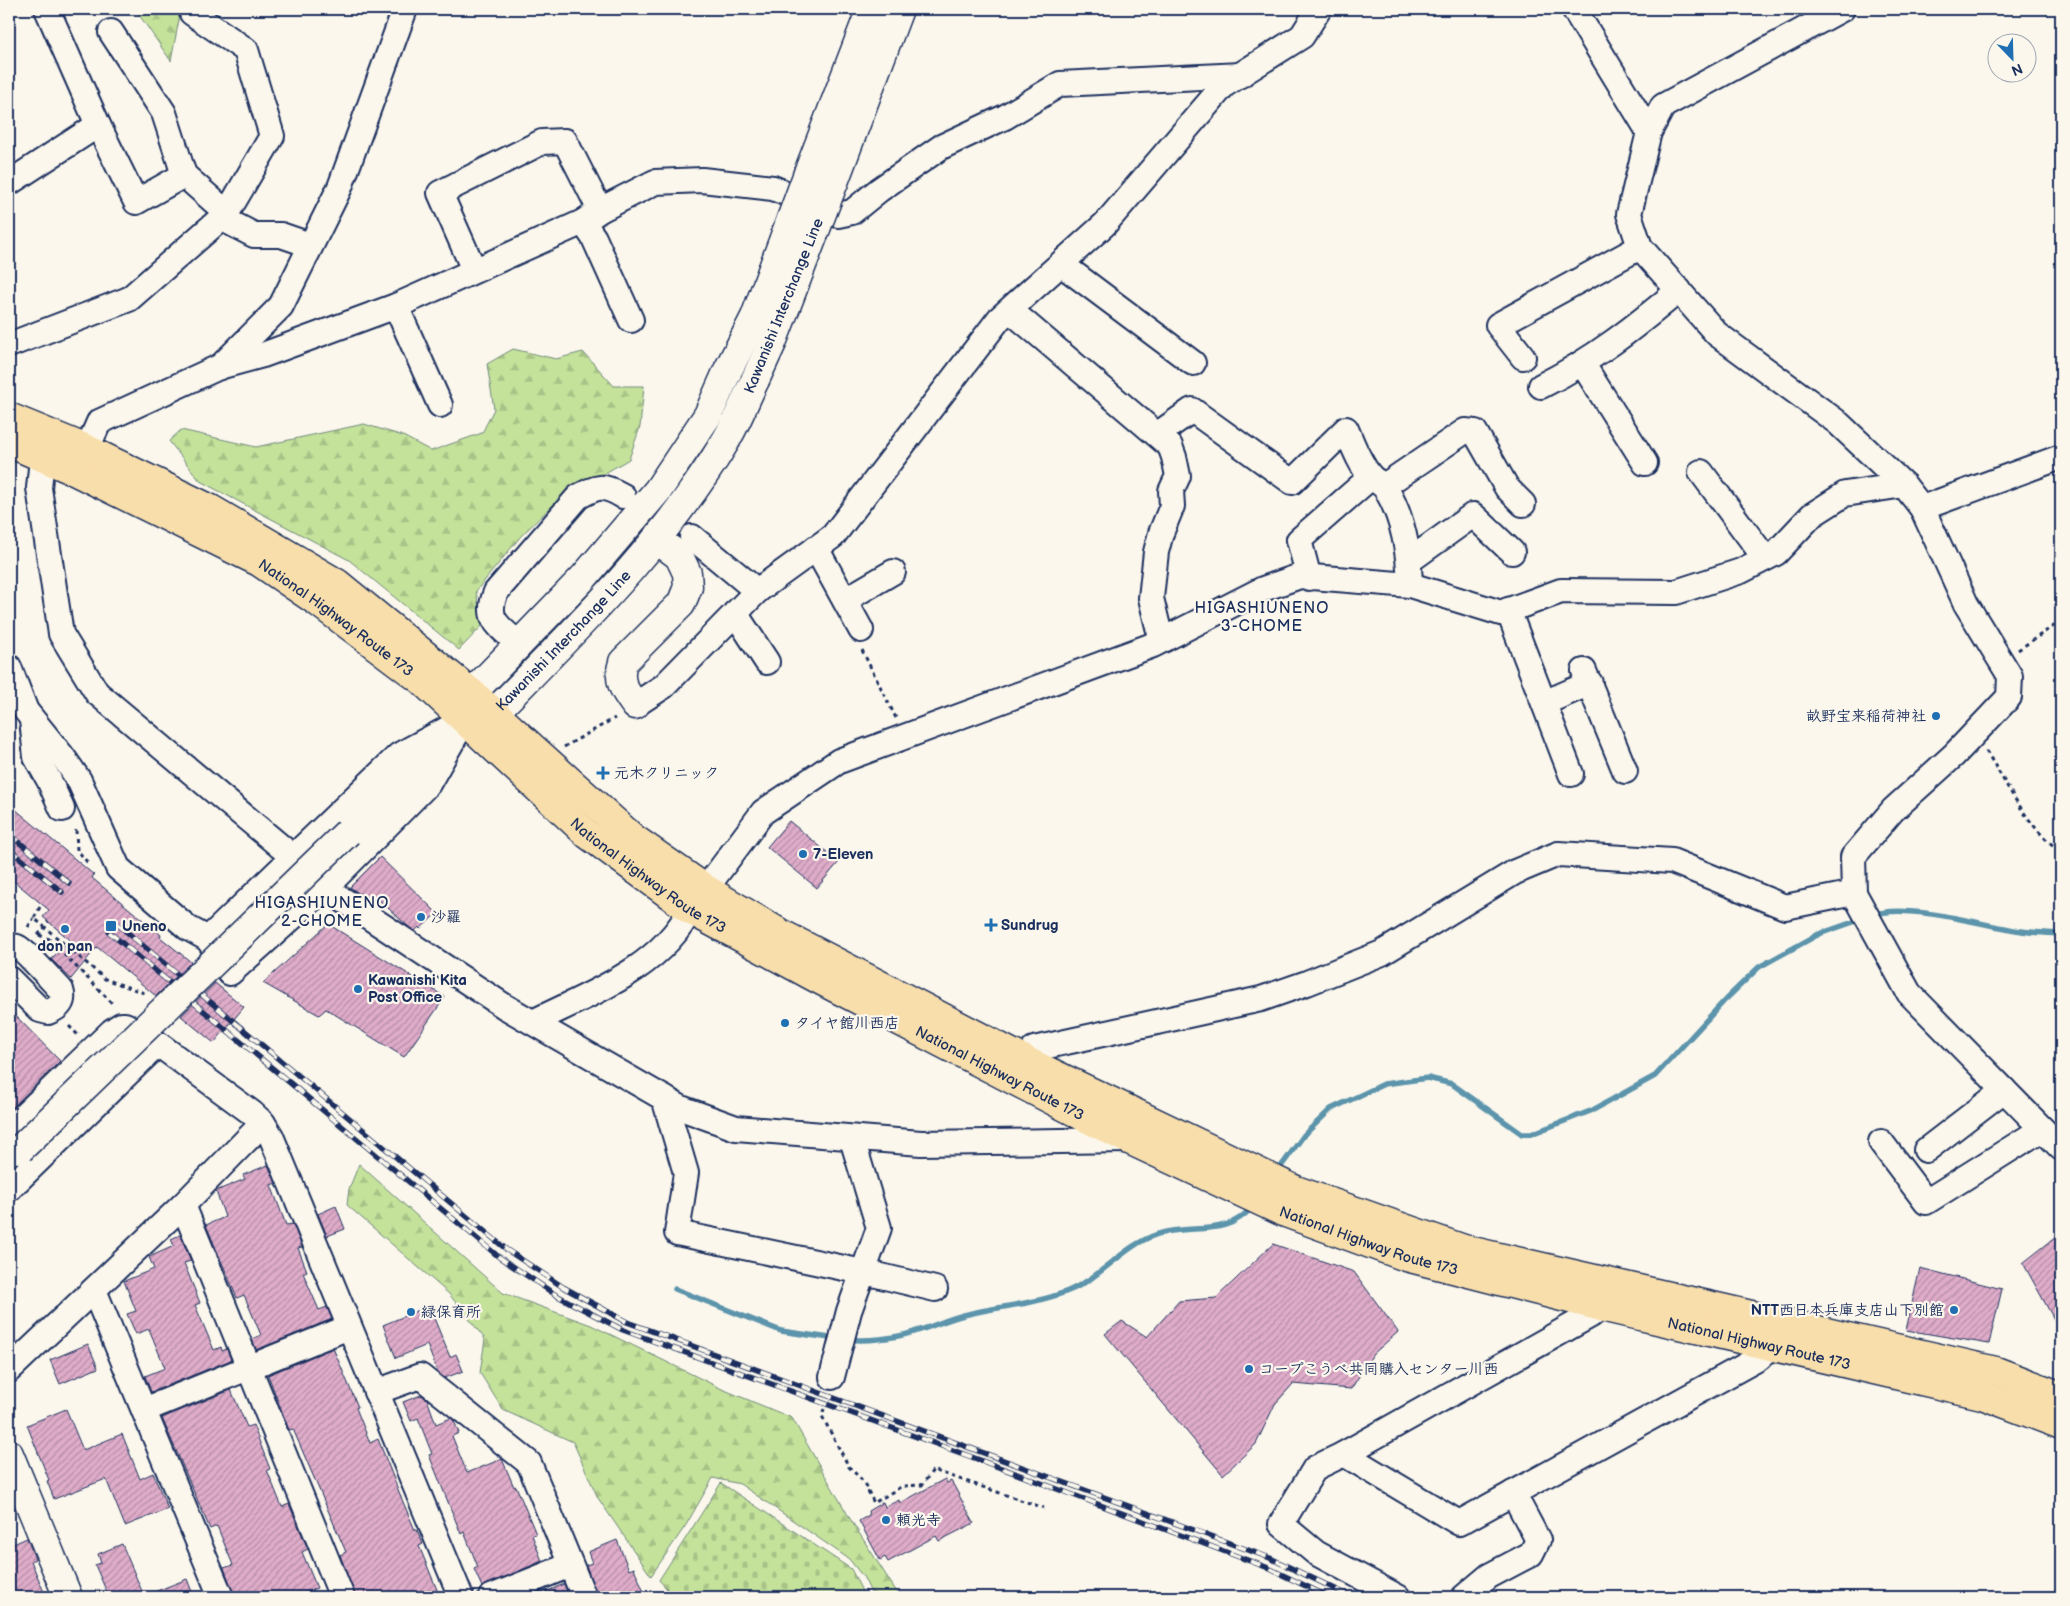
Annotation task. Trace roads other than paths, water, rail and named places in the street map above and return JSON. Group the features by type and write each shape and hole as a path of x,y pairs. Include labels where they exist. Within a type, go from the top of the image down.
{"highway":[{"name":"National Highway Route 173","path":"9,417 259,562 319,603 420,680 587,834 690,910 816,978 1018,1070 1296,1190 1464,1249 1996,1371 2061,1396"},
{"name":"National Highway Route 173","path":"9,442 42,458 82,461 211,508 337,583 472,693 633,838 706,889 1018,1070 1129,1140 1284,1212 1406,1257 1601,1307 1982,1395 2061,1425"}],"main road":[{"name":"Kawanishi Interchange Line","path":"871,9 755,317 708,415 658,490 584,577 472,693 464,720 494,713 601,603 676,515 726,441 772,343 899,9"},
{"path":"635,705 624,689 619,673 624,662 680,604 688,587 687,573 679,556 656,539"},
{"path":"13,1147 348,832 464,720"},
{"path":"9,1454 68,1597"}],"street":[{"path":"47,9 98,125 136,202 184,174"},
{"path":"220,367 281,306 340,187 405,9"},
{"path":"635,705 664,686 757,591 832,536 1000,319 1105,224 1224,85 1302,36 1318,9"},
{"path":"1574,9 1649,132"},
{"path":"1842,9 1663,106 1649,132 1629,214 1640,247 1717,334 1837,422 1904,485 1922,508 1966,604 2010,676 2009,697 1954,755 1893,810 1854,857 1854,893 1910,993 2061,1148"},
{"path":"9,345 129,299 224,216 272,136 246,50 192,14"},
{"path":"111,32 164,112 184,174 224,216 254,235 281,235 310,245"},
{"path":"82,461 99,422 220,367 263,355 396,306 592,216 655,182 702,180 773,188 838,215 852,212 878,190 941,147 1005,117 1060,84 1241,74"},
{"path":"9,183 98,125"},
{"path":"474,270 440,193 542,142 565,141 592,216 594,238 631,320"},
{"path":"1523,357 1498,326 1640,247"},
{"path":"1061,264 1193,363"},
{"path":"1541,386 1622,338 1679,290"},
{"path":"396,306 440,405"},
{"path":"1010,310 1170,446 1178,476 1171,492 1172,506 1161,533 1156,552 1150,598 1158,627 1165,639"},
{"path":"1582,363 1645,463"},
{"path":"1158,434 1192,410 1292,482 1346,429 1356,453 1398,511 1409,561 1410,585"},
{"path":"1309,578 1299,540 1378,482 1465,431 1475,432 1507,488 1523,504"},
{"path":"1922,508 2061,456"},
{"path":"42,458 39,488 61,634 97,693 293,857 326,888 504,1006 681,1108 736,1128 852,1139 921,1143 1129,1140"},
{"path":"1701,472 1765,558"},
{"path":"533,1022 638,969 681,927 690,910 763,812 839,761 1153,645 1263,589 1300,576 1410,585 1501,613 1561,591 1676,592 1741,571 1776,553 1812,514 1845,494 1904,485"},
{"path":"519,644 496,623 490,606 496,592 578,498 594,489 608,488 623,496"},
{"path":"1409,561 1473,515 1512,552"},
{"path":"692,537 757,591"},
{"path":"816,548 861,630"},
{"path":"845,600 893,572"},
{"path":"1508,610 1571,774"},
{"path":"735,613 767,662"},
{"path":"9,667 21,702 32,720 63,757 79,780 118,868 188,928 208,939 230,973 326,888 428,784 464,720"},
{"path":"1544,703 1587,677 1625,771"},
{"path":"32,720 36,757 62,809"},
{"path":"208,939 399,755 464,720"},
{"path":"1018,1070 1034,1049 1261,1000 1382,953 1515,872 1558,854 1672,861 1785,907 1854,893"},
{"path":"9,979 40,1010 48,1012 56,1009 62,1003 63,996 61,990 28,941"},
{"path":"13,1147 117,1027 125,1026 158,1044 263,1123 271,1136 461,1597"},
{"path":"9,1189 158,1044"},
{"path":"1926,1150 2004,1090"},
{"path":"664,1098 686,1173 676,1233 935,1289"},
{"path":"9,1370 183,1205 263,1123"},
{"path":"1881,1142 1926,1202 2042,1129"},
{"path":"832,1377 849,1311 879,1228 852,1139"},
{"path":"183,1205 342,1597"},
{"path":"94,1290 221,1597"},
{"path":"1398,1597 1316,1553 1281,1524 1315,1468 1344,1454 1591,1316 1601,1307"},
{"path":"144,1410 349,1327"},
{"path":"1344,1454 1459,1523 1759,1358 1771,1347"},
{"path":"376,1392 420,1376 529,1463 584,1597"},
{"path":"1464,1597 1490,1576 1531,1554 1538,1540 1513,1493"},
{"path":"491,1597 570,1564"}],"waterway":[{"path":"1873,915 1905,911 1925,913 2022,931 2061,934"},
{"path":"1277,1172 1304,1135 1331,1109 1384,1084 1428,1078 1452,1084 1522,1134 1531,1134 1593,1110 1655,1076 1725,1000 1759,967 1819,934 1862,919"},
{"path":"846,1339 871,1340 898,1336 980,1311 1031,1302 1056,1295 1080,1285 1123,1253 1146,1239 1171,1231 1208,1228 1231,1223 1253,1206"},
{"path":"675,1289 781,1331 837,1339"}],"railway":[{"path":"9,834 69,883"},
{"path":"9,849 62,892"},
{"path":"116,923 507,1250 563,1287 627,1322 1270,1558 1352,1597"},
{"path":"109,932 499,1257 556,1295 623,1330 1266,1567 1329,1597"}],"place":[{"name":"畝野宝来稲荷神社","path":"1936,716"},
{"name":"元木クリニック","path":"603,773"},
{"name":"7-Eleven","path":"803,854"},
{"name":"沙羅","path":"421,917"},
{"name":"Sundrug","path":"991,925"},
{"name":"Uneno","path":"111,926"},
{"name":"don pan","path":"65,929"},
{"name":"Kawanishi Kita Post Office","path":"358,989"},
{"name":"タイヤ館川西店","path":"785,1023"},
{"name":"NTT西日本兵庫支店山下別館","path":"1954,1310"},
{"name":"緑保育所","path":"411,1312"},
{"name":"コープこうべ共同購入センター川西","path":"1249,1369"},
{"name":"頼光寺","path":"886,1520"}],"district":[{"name":"HIGASHIUNENO 3-CHOME","path":"1262,617"},
{"name":"HIGASHIUNENO 2-CHOME","path":"322,912"}]}
